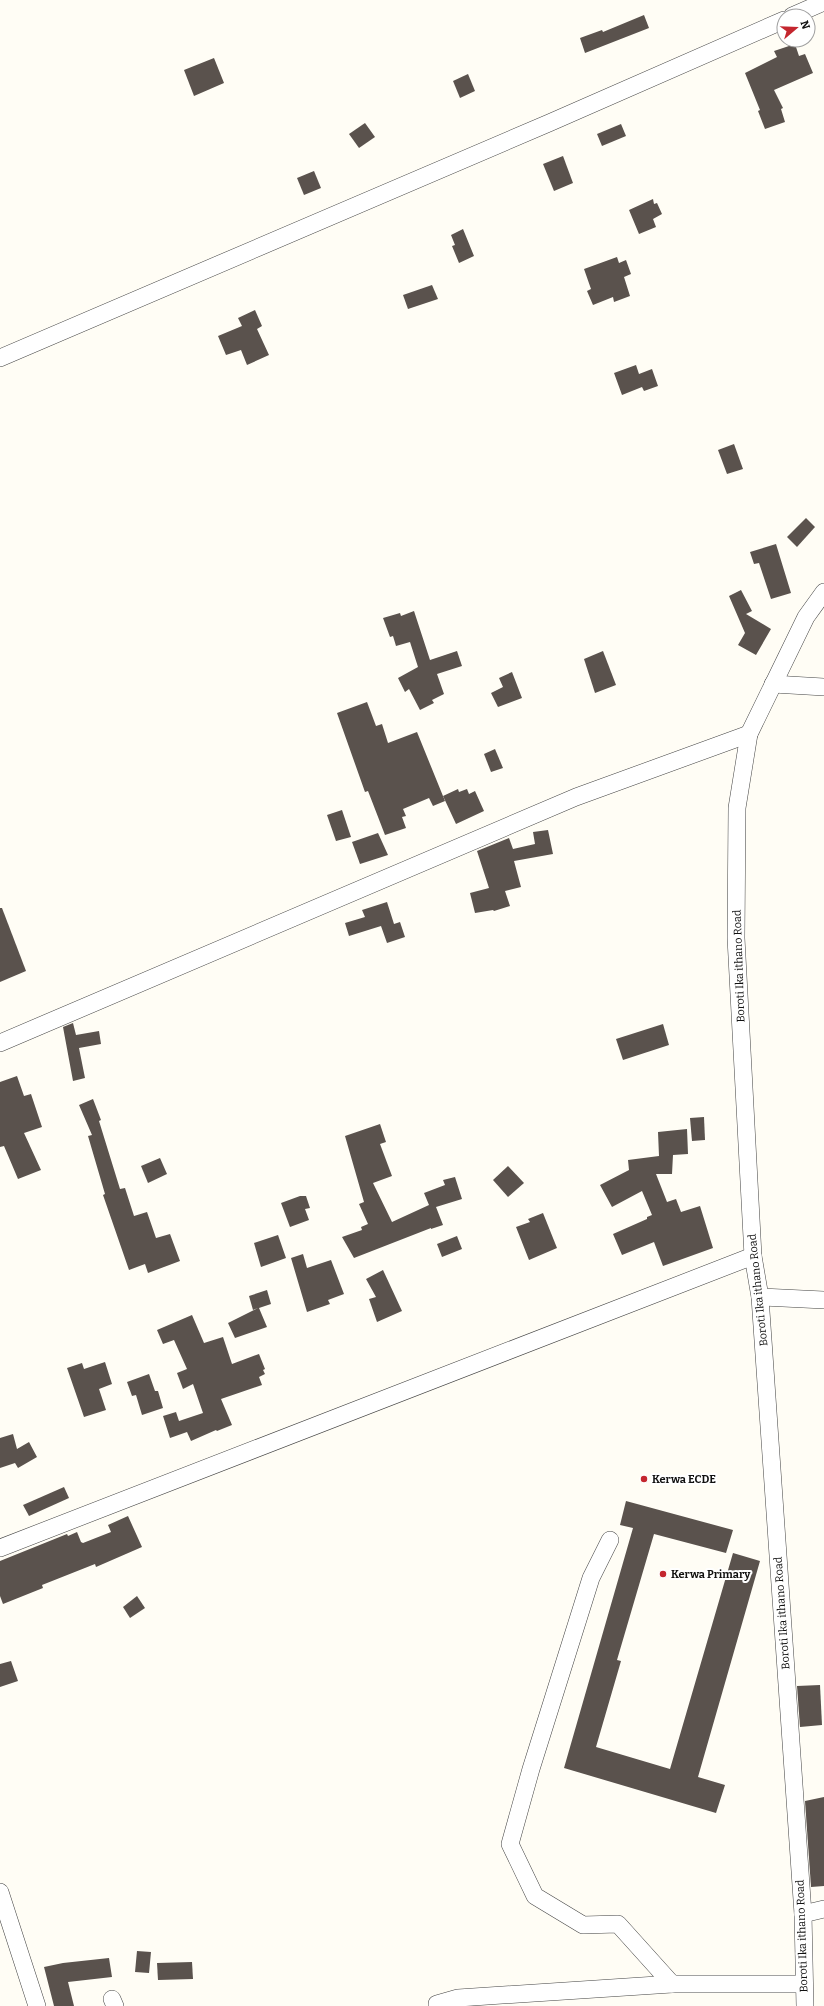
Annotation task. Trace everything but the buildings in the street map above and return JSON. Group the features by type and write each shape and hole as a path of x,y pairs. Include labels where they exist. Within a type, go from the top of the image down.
{"street":[{"path":"810,8 824,2"},
{"path":"0,358 549,123 776,24"},
{"name":"Boroti Ika ithano Road","path":"805,2006 803,1984 803,1914 760,1297 753,1256 736,938 737,808 749,734 806,617 824,592"},
{"path":"773,684 824,687"},
{"path":"0,1043 576,797 749,734"},
{"path":"0,1548 753,1256"},
{"path":"760,1297 824,1300"},
{"path":"610,1540 591,1578 530,1769 510,1844 535,1896 583,1925 618,1924 672,1984"},
{"path":"0,1892 37,2006"},
{"path":"803,1914 824,1908"},
{"path":"437,2006 437,2004 458,1998 672,1984 803,1984"}],"place":[{"name":"Kerwa ECDE","path":"644,1479"},
{"name":"Kerwa Primary","path":"663,1574"}]}
